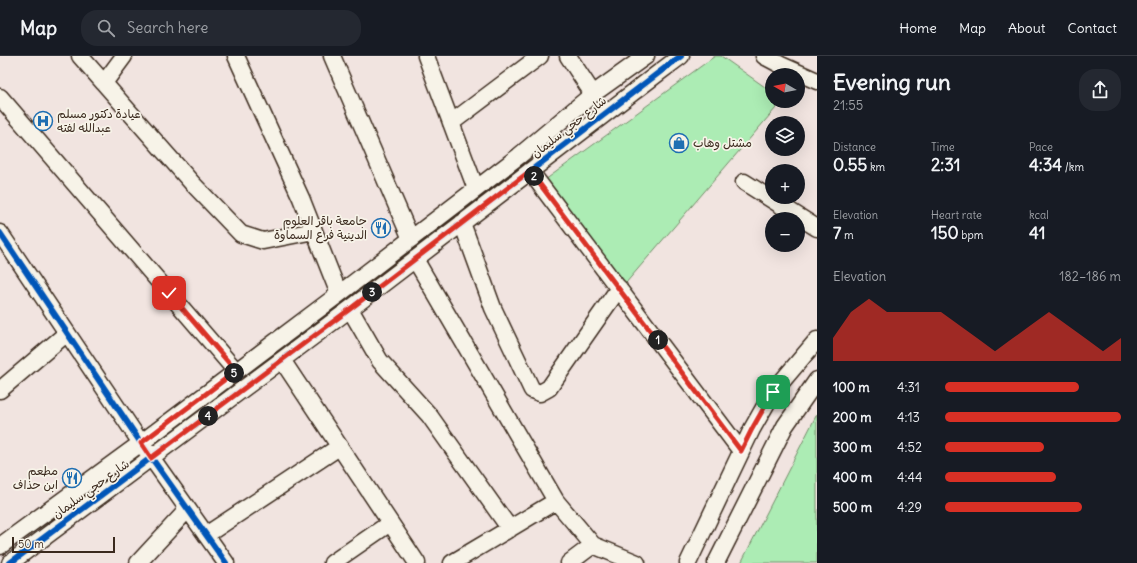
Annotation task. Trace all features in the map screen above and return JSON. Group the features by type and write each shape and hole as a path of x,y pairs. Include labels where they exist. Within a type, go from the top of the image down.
{"street":[{"path":"80,56 192,183 241,234 263,241 314,231"},
{"path":"104,83 124,56"},
{"path":"236,56 301,198 339,294"},
{"path":"332,56 411,239"},
{"path":"426,56 476,190"},
{"path":"451,123 540,56"},
{"path":"568,56 593,94"},
{"name":"شارع حجي سليمان","path":"0,546 141,443 339,294 476,190 593,94 646,56"},
{"name":"شارع حجي سليمان","path":"10,563 350,309 661,70 682,56"},
{"path":"764,56 783,60 817,81"},
{"path":"0,97 236,371"},
{"path":"530,171 741,451"},
{"path":"744,182 817,228"},
{"path":"462,223 494,308 532,390 540,393 549,388 619,288"},
{"path":"0,233 151,458 226,563"},
{"path":"415,259 556,501 593,545 638,563"},
{"path":"350,309 380,361 429,415 510,529"},
{"path":"0,390 67,333"},
{"path":"688,563 741,451 773,392 817,340"},
{"path":"282,360 417,563"},
{"path":"716,563 785,426 817,380"},
{"path":"206,535 339,447"},
{"path":"452,563 556,501"},
{"path":"138,563 188,509"},
{"path":"332,563 390,523"},
{"path":"569,563 593,545"}],"green space":[{"path":"715,56 721,56 765,87 765,108 776,108 769,116 765,116 765,121 625,284 545,180"},
{"path":"817,414 817,563 741,563"}],"cycle path":[{"path":"10,563 350,309 681,56"},
{"path":"0,233 141,443 226,563"}],"place":[{"name":"عيادة دكتور مسلم عبدالله لفته","path":"43,121"},
{"name":"مشتل وهاب","path":"679,143"},
{"name":"جامعة باقر العلوم الدينية فرع السماوة","path":"381,228"},
{"name":"مطعم ابن حذاف","path":"72,478"}],"route":[{"path":"169,293 236,371 141,443 151,458 350,309 530,171 741,451 773,392"}]}
